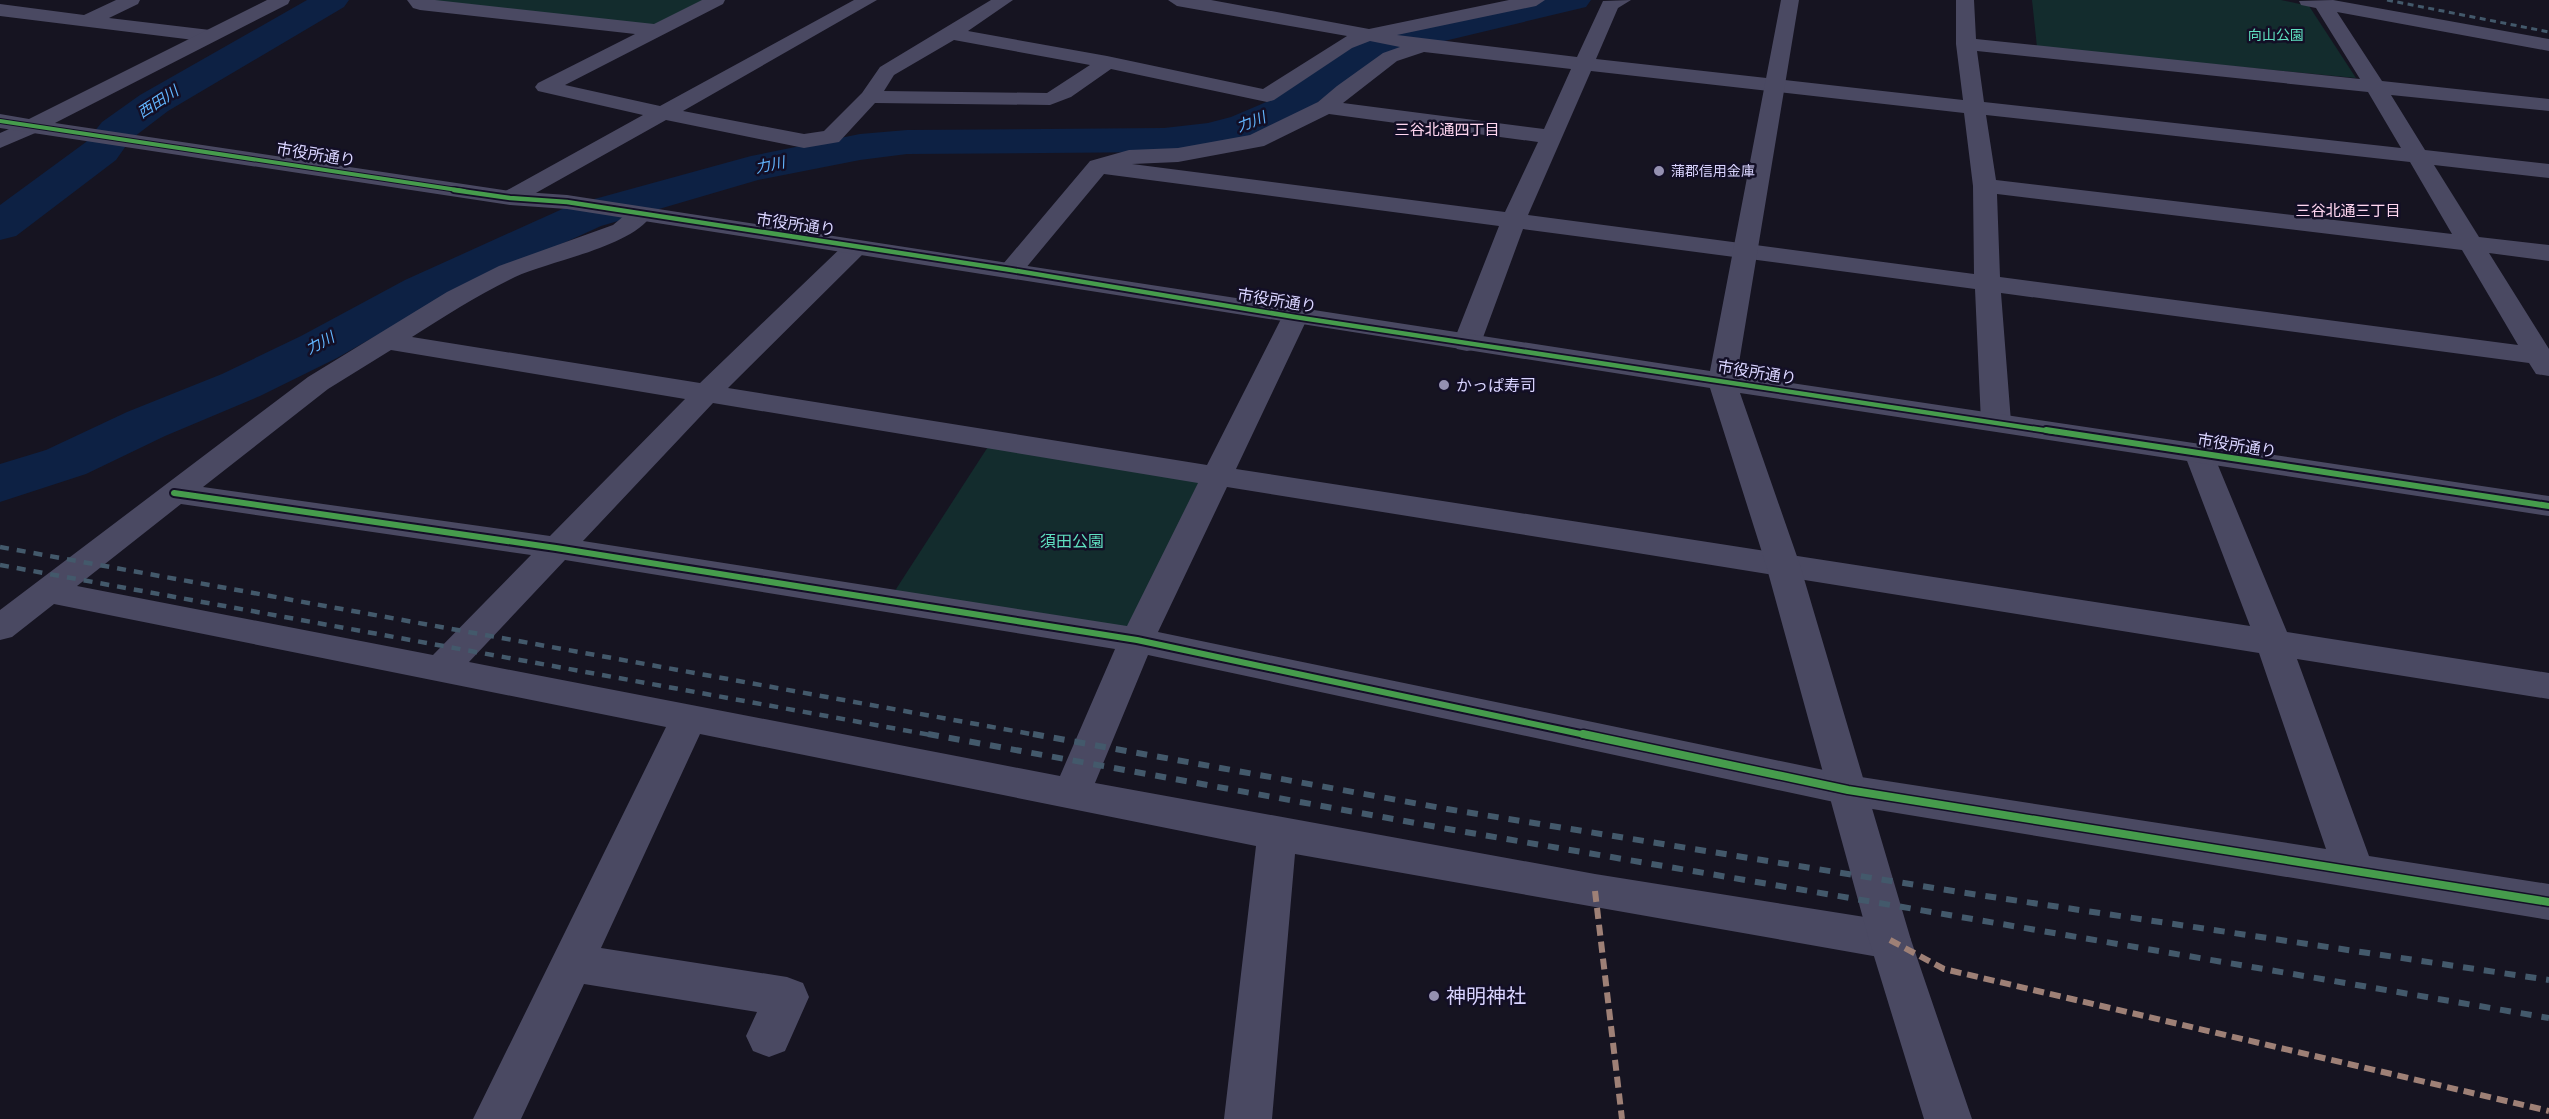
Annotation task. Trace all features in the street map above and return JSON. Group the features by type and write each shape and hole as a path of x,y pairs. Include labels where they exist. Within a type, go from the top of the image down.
{"street":[{"path":"84,22 131,0"},
{"path":"0,141 41,126 282,0"},
{"path":"416,0 420,4 655,30"},
{"path":"717,0 545,87 804,141 831,137 869,97 887,71 1004,0"},
{"path":"510,198 868,0"},
{"path":"1177,0 1419,45 2549,171"},
{"path":"951,34 1107,62 1267,96 1345,44 1536,0"},
{"path":"1467,343 1514,220 1610,5 1622,0"},
{"path":"1790,0 1722,381 1783,565 1890,940 1948,1119"},
{"path":"1965,0 1966,44 1985,186 1987,281 1996,422"},
{"path":"2315,1 2549,45"},
{"path":"2315,1 2376,86 2545,362"},
{"path":"0,10 210,36"},
{"path":"1966,44 2549,105"},
{"path":"1011,270 1098,166 1129,157 1178,155 1256,141 1326,107 1344,90 1390,57 1419,45"},
{"path":"869,97 1050,99 1064,93 1107,62"},
{"path":"1326,107 1551,136"},
{"name":"市役所通り","path":"0,121 510,198 567,202 1011,270 1295,317 2549,506"},
{"path":"1098,166 1987,281 2545,362"},
{"path":"1985,186 2549,253"},
{"path":"0,628 45,591 318,383 456,298 508,271 622,230 640,215"},
{"path":"441,669 705,394 856,247"},
{"path":"1071,794 1137,640 1295,317"},
{"path":"385,342 1216,476 2549,686"},
{"path":"2199,453 2273,641 2353,869"},
{"path":"174,493 556,548 1137,640 1848,790 2549,902"},
{"path":"45,591 1277,834 1595,891 1890,940"},
{"path":"497,1119 689,719"},
{"path":"1248,1119 1277,834"},
{"path":"572,963 787,997 769,1036"}],"green space":[{"path":"416,0 716,0 655,30"},
{"name":"向山公園","path":"2032,0 2281,0 2309,6 2356,78 2037,47"},
{"name":"須田公園","path":"993,439 1216,476 1137,640 889,600"}],"waterway":[{"name":"西田川","path":"0,226 101,151 116,131 154,103 332,0"},
{"name":"力川","path":"0,484 66,462 146,424 241,385 319,347 422,290 585,216 751,169 860,147 907,142 1164,140 1208,135 1245,126 1285,108 1357,56 1378,46 1574,0"}],"railway":[{"path":"2387,0 2549,32"},
{"path":"0,547 1042,736"},
{"path":"0,565 936,736"},
{"path":"928,734 1448,829 2549,1018"},
{"path":"1033,734 1447,809 1959,892 2549,980"}],"marked path":[{"path":"1595,891 1622,1119"},
{"path":"1890,940 1944,969 2085,1004 2549,1111"}],"cycle path":[{"path":"0,121 510,198 567,202 1011,270 1295,317 2549,506"},
{"path":"174,493 556,548 1137,640 1848,790 2549,902"}],"place":[{"name":"蒲郡信用金庫","path":"1659,171"},
{"name":"かっぱ寿司","path":"1444,385"},
{"name":"神明神社","path":"1434,996"}],"district":[{"name":"三谷北通四丁目","path":"1447,130"},
{"name":"三谷北通三丁目","path":"2348,211"}]}
